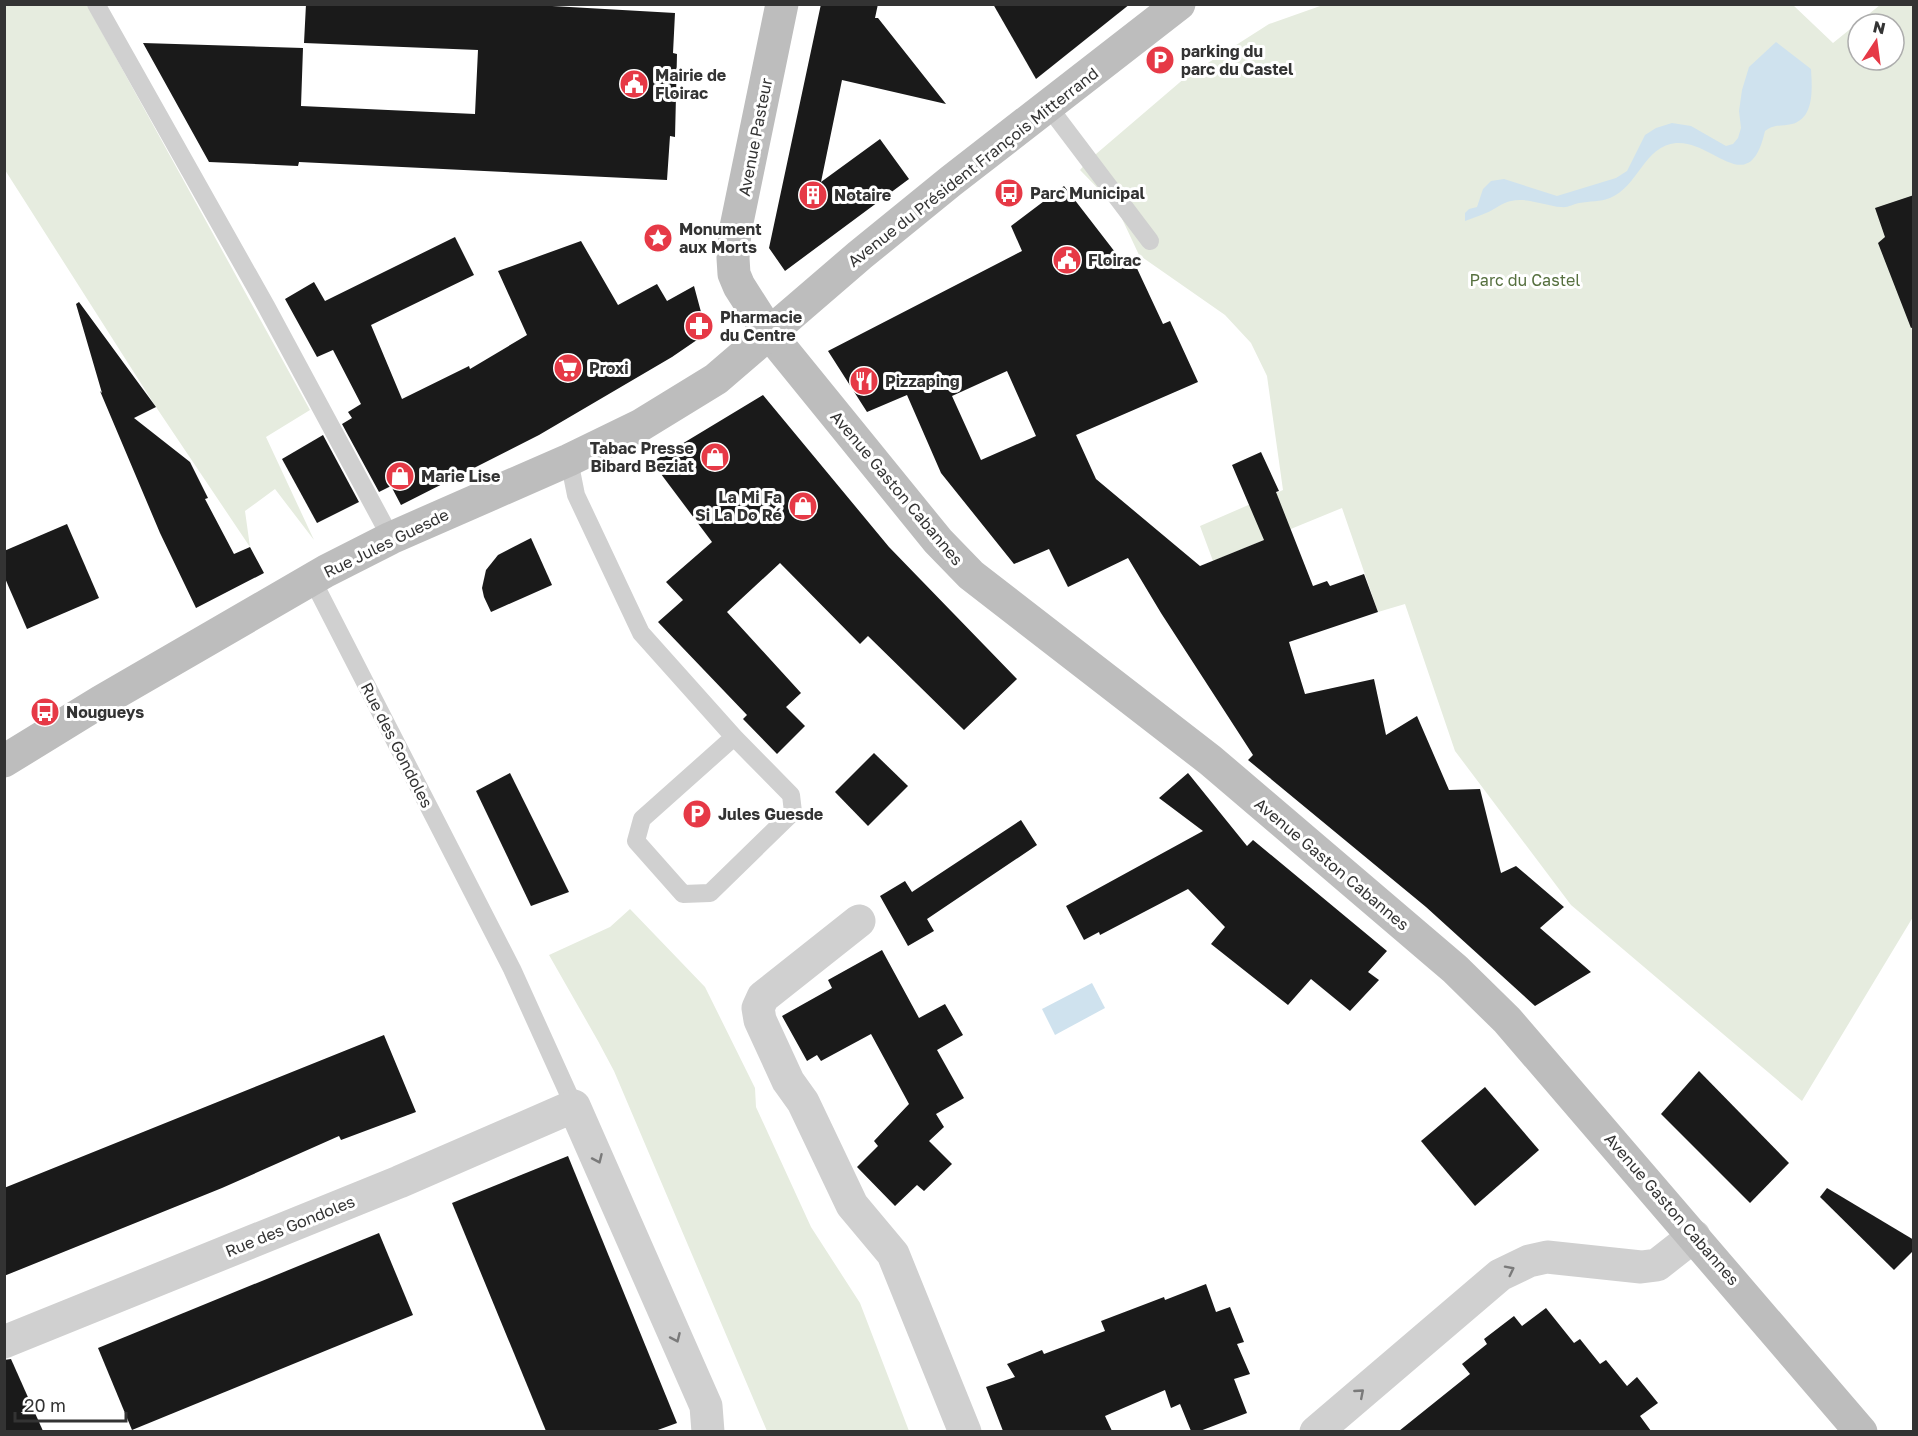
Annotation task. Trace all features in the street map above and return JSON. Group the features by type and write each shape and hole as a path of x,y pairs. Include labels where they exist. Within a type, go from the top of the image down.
{"main road":[{"name":"Avenue Pasteur","path":"769,333 739,286 734,274 733,258 735,232 782,4"},
{"name":"Avenue du Président François Mitterrand","path":"769,333 860,255 1179,4"},
{"name":"Rue Jules Guesde","path":"4,761 100,702 312,579 391,538 569,460 640,425 716,379 769,333"},
{"name":"Avenue Gaston Cabannes","path":"769,333 938,541 971,575 1210,760 1455,969 1507,1020 1861,1431"}],"street":[{"path":"859,921 763,997 758,1008 760,1020 788,1081 802,1102 852,1205 893,1254 965,1431"},
{"name":"Rue des Gondoles","path":"4,1342 399,1182 574,1106 707,1419"},
{"path":"1316,1431 1500,1275 1529,1261 1547,1257 1641,1267 1657,1265 1694,1236"}],"lane":[{"path":"96,4 266,306 391,538"},
{"path":"1048,106 1150,241"},
{"path":"569,460 576,495 641,633 734,737 791,795 793,812 710,893 683,894 636,841 642,819 734,737"},
{"name":"Rue des Gondoles","path":"312,579 512,969 574,1106"},
{"path":"707,1419 726,1431"}],"green space":[{"path":"5,5 87,5 310,410 266,437 314,540 275,489 245,511 250,547 156,407 5,170"},
{"name":"Parc du Castel","path":"1323,5 1793,5 1833,43 1846,32 1846,72 1906,72 1906,12 1871,12 1880,5 1913,5 1913,917 1802,1101 1571,905 1455,751 1405,604 1378,612 1342,508 1213,561 1200,526 1283,490 1267,376 1251,343 1225,315 1139,255 1117,208 1080,170 1186,77 1269,24"},
{"path":"630,909 705,987 755,1088 756,1107 811,1227 860,1303 909,1431 767,1431 614,1071 549,955 610,927"}],"water":[{"path":"1776,42 1811,69 1810,101 1805,115 1799,121 1772,127 1765,131 1758,151 1750,162 1740,165 1690,144 1676,143 1656,151 1628,185 1620,193 1610,198 1564,207 1517,200 1465,221 1465,213 1477,207 1483,189 1491,181 1504,179 1557,196 1616,178 1627,171 1645,135 1656,128 1672,123 1691,126 1726,146 1733,144 1741,128 1739,111 1749,67"},
{"path":"1092,983 1105,1008 1055,1035 1042,1009"}],"building":[{"path":"306,4 517,4 675,13 673,53 677,54 675,137 670,136 667,180 299,162 298,166 209,162 143,43 303,48 301,106 475,114 478,50 304,43"},
{"path":"821,4 878,4 875,18 878,18 946,104 842,80 821,182 880,139 909,179 785,271 769,248"},
{"path":"993,4 1130,4 1036,79"},
{"path":"1064,186 1125,265 1134,262 1163,324 1170,321 1198,382 1076,435 1096,479 1200,566 1264,540 1232,465 1261,452 1279,491 1276,492 1313,586 1327,581 1330,586 1364,574 1378,612 1289,642 1305,694 1374,679 1386,735 1417,716 1449,790 1480,789 1501,873 1516,866 1564,907 1540,928 1591,972 1535,1006 1426,907 1248,760 1253,755 1128,558 1068,587 1049,549 1014,564 941,473 907,395 867,412 828,351 1022,251 1011,226","holes":["1007,371 1036,436 981,460 952,396"]},
{"path":"1914,195 1914,327 1911,328 1878,243 1885,237 1875,208"},
{"path":"455,237 474,275 371,325 402,399 469,366 470,369 527,335 498,271 581,241 618,305 657,284 667,301 694,286 701,312 710,331 672,357 539,435 401,505 391,486 379,492 342,424 352,418 348,412 361,404 333,350 317,357 285,299 314,282 325,301"},
{"path":"79,302 156,407 134,418 190,462 208,498 205,499 234,554 250,547 264,573 196,608 160,533 100,391 102,393 76,304"},
{"path":"763,395 889,547 1017,679 964,730 868,636 860,644 780,563 727,612 801,693 786,707 805,726 777,754 743,719 747,715 658,622 683,600 666,582 712,542 652,462"},
{"path":"323,435 359,502 317,523 282,459"},
{"path":"67,524 99,598 27,629 4,576 4,551"},
{"path":"531,538 552,585 491,612 482,588 486,570 498,555"},
{"path":"874,753 908,786 868,826 835,792"},
{"path":"510,773 569,892 531,906 476,791"},
{"path":"1188,773 1247,846 1253,840 1387,951 1368,972 1379,980 1350,1011 1311,979 1288,1005 1211,944 1225,927 1188,889 1100,935 1099,932 1084,940 1066,906 1203,831 1159,798"},
{"path":"1021,820 1037,845 927,919 934,931 908,946 880,896 905,881 912,892"},
{"path":"882,950 919,1018 945,1004 963,1035 937,1050 964,1098 936,1114 944,1127 929,1141 952,1164 924,1191 917,1185 895,1206 857,1167 878,1146 874,1141 909,1104 871,1034 821,1061 817,1055 807,1061 782,1016 832,988 828,980"},
{"path":"384,1035 416,1112 341,1140 339,1136 222,1188 4,1276 4,1188"},
{"path":"1699,1071 1789,1163 1750,1203 1661,1114"},
{"path":"1485,1087 1539,1150 1475,1206 1421,1141"},
{"path":"568,1156 677,1423 655,1431 546,1431 452,1203"},
{"path":"1827,1188 1914,1240 1914,1250 1894,1270 1820,1197"},
{"path":"379,1233 413,1315 132,1430 98,1348"},
{"path":"1206,1284 1216,1312 1230,1307 1244,1342 1237,1344 1250,1374 1234,1379 1247,1413 1200,1431 1191,1431 1180,1404 1171,1408 1165,1390 1105,1416 1112,1431 1003,1431 986,1387 1015,1377 1007,1364 1042,1350 1044,1354 1105,1331 1101,1321"},
{"path":"1546,1308 1574,1343 1580,1339 1600,1364 1606,1360 1627,1386 1637,1377 1658,1403 1640,1416 1651,1431 1399,1431 1470,1374 1462,1364 1487,1344 1484,1339 1514,1316 1522,1326"},
{"path":"11,1359 43,1431 4,1431 4,1360"}],"place":[{"name":"parking du parc du Castel","path":"1160,60"},
{"name":"Mairie de Floirac","path":"634,84"},
{"name":"Parc Municipal","path":"1009,193"},
{"name":"Notaire","path":"813,195"},
{"name":"Monument aux Morts","path":"658,238"},
{"name":"Floirac","path":"1067,260"},
{"name":"Pharmacie du Centre","path":"699,326"},
{"name":"Proxi","path":"568,368"},
{"name":"Pizzaping","path":"864,381"},
{"name":"Tabac Presse Bibard Beziat","path":"715,457"},
{"name":"Marie Lise","path":"400,476"},
{"name":"La Mi Fa Si La Do Ré","path":"803,506"},
{"name":"Nougueys","path":"45,712"},
{"name":"Jules Guesde","path":"697,814"}]}
